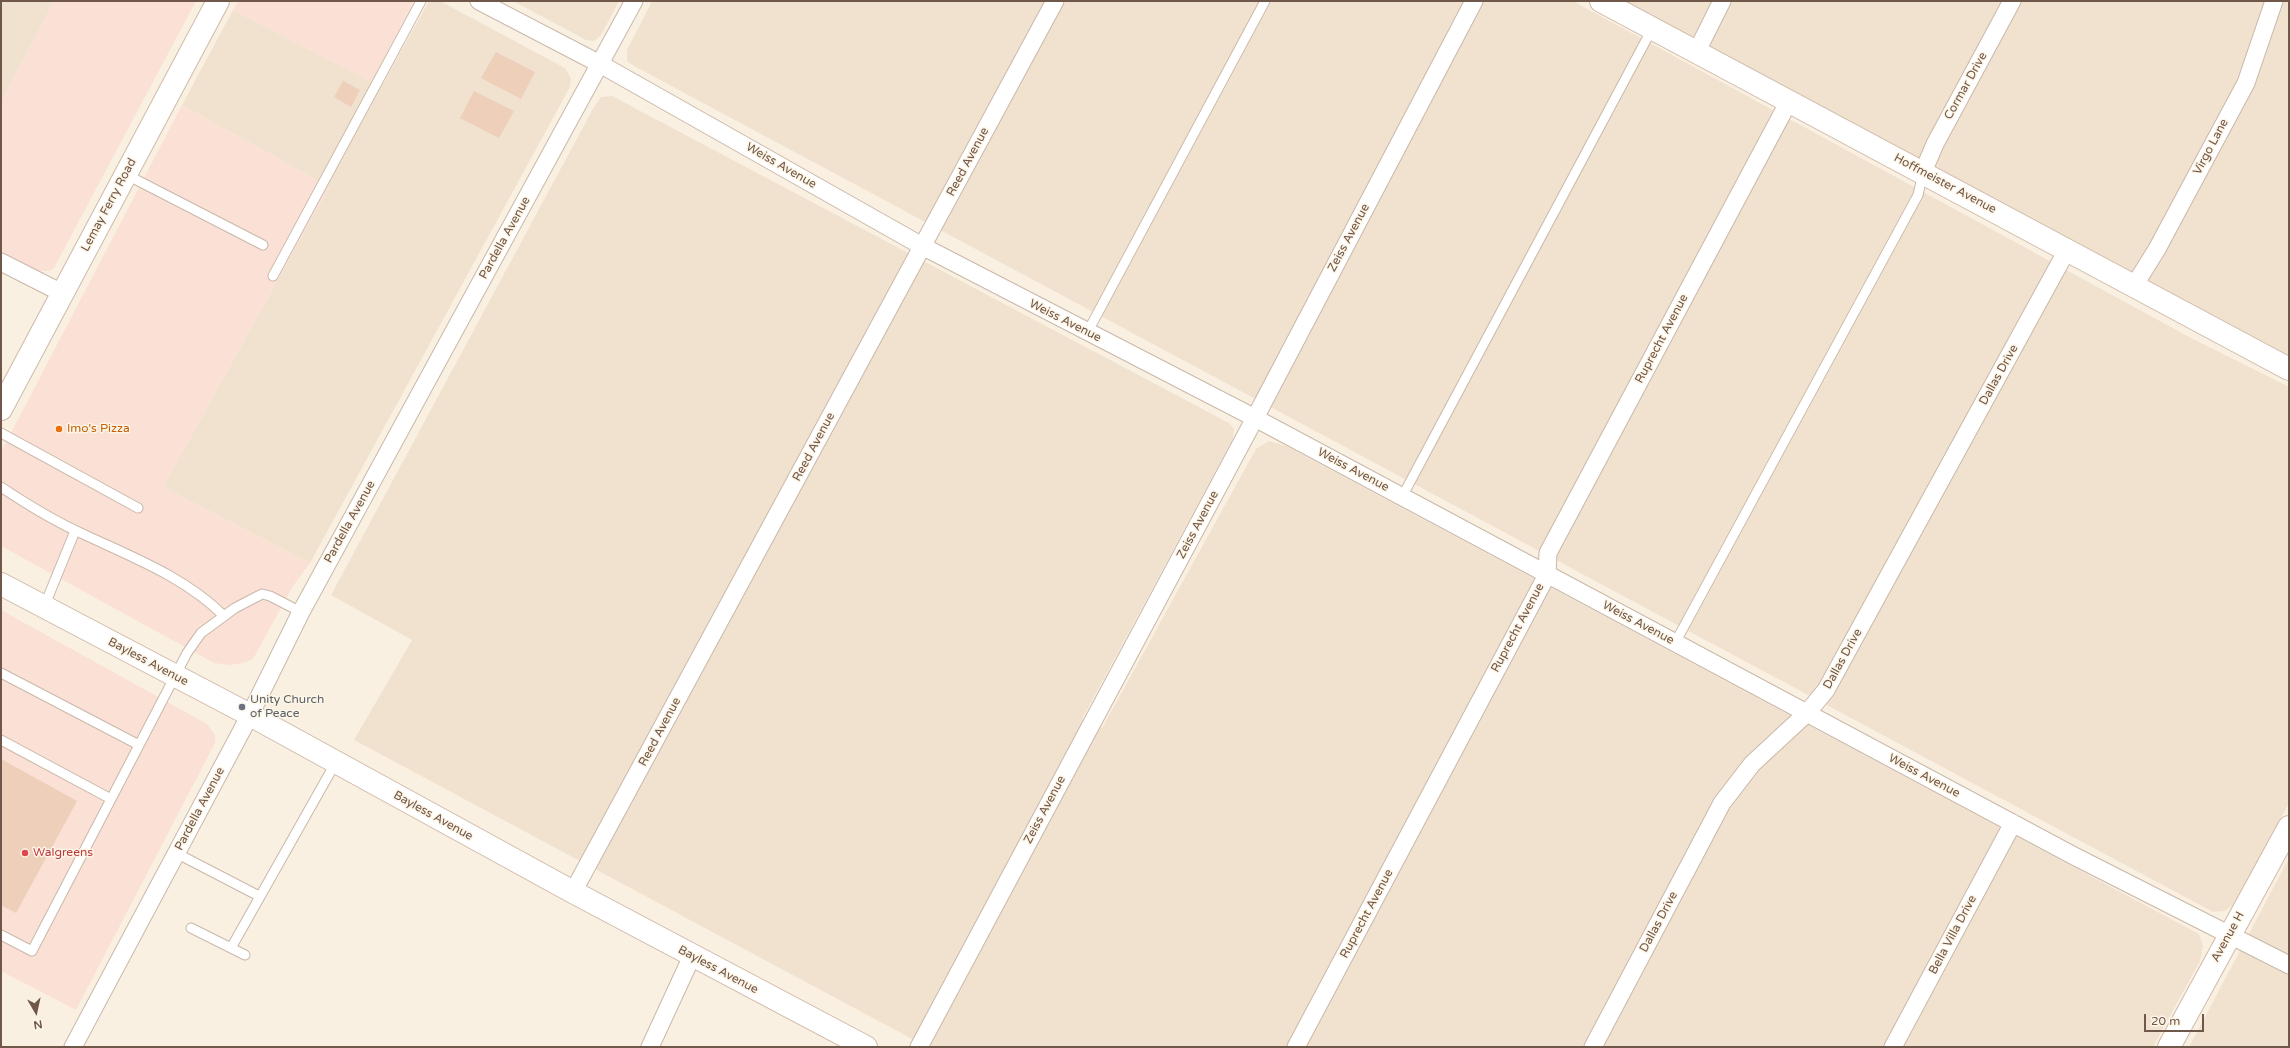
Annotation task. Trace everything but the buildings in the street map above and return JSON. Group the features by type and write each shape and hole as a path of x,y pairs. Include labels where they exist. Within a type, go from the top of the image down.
{"main road":[{"name":"Lemay Ferry Road","path":"1,409 218,1"},
{"name":"Hoffmeister Avenue","path":"1600,1 1923,172 2289,369"},
{"name":"Bayless Avenue","path":"2,583 44,608 250,715 573,892 866,1047"},
{"name":"Avenue H","path":"2169,1047 2229,934 2289,827"}],"street":[{"name":"Weiss Avenue","path":"479,1 600,64 922,246 1087,333 1255,418 2013,823 2289,965"},
{"name":"Pardella Avenue","path":"73,1047 250,715 301,612 634,1"},
{"name":"Reed Avenue","path":"573,892 1055,1"},
{"name":"Zeiss Avenue","path":"919,1047 1255,418 1474,1"},
{"path":"1696,53 1722,1"},
{"name":"Cormar Drive","path":"1923,172 1935,144 2012,1"},
{"name":"Virgo Lane","path":"2134,286 2161,242 2246,83 2274,1"},
{"name":"Ruprecht Avenue","path":"1296,1047 1547,575 1548,553 1789,101"},
{"name":"Dallas Drive","path":"1593,1047 1722,803 1752,764 1807,713 1826,690 2067,250"},
{"path":"1,262 62,293"},
{"name":"Bella Villa Drive","path":"1892,1047 2013,823"},
{"path":"650,1047 692,956"}],"lane":[{"path":"274,276 421,1"},
{"path":"1087,333 1265,1"},
{"path":"1402,497 1652,28"},
{"path":"1675,643 1918,195 1923,172"},
{"path":"126,174 263,245"},
{"path":"1,433 138,508"},
{"path":"1,487 41,513 75,531 179,581 210,601 224,616"},
{"path":"44,608 75,531"},
{"path":"1,935 32,951 187,653 201,633 224,616 262,594 270,596 301,612"},
{"path":"1,674 139,745"},
{"path":"1,740 111,799"},
{"path":"231,948 336,762"},
{"path":"176,853 259,896"},
{"path":"191,928 246,955"}],"shaded area":[{"path":"1,1 54,1 1,103"},
{"path":"54,1 196,1 54,268 49,271 39,271 1,252 1,103"},
{"path":"238,1 414,1 371,82 233,10"},
{"path":"429,1 440,1 565,68 571,78 570,87 310,563 163,487 329,187 182,105 233,10 381,87"},
{"path":"513,1 619,1 601,35 594,41 586,40"},
{"path":"652,1 1573,1 2191,338 2289,387 2289,803 2235,904 2224,911 2213,912 634,66 627,61 627,50"},
{"path":"1626,1 2289,1 2289,356 2227,323"},
{"path":"612,96 1229,423 1234,429 1233,439 1082,719 1102,728 1256,449 1269,441 1286,446 2199,934 2203,946 2200,961 2153,1047 927,1047 354,740 412,640 331,595 594,107 601,97"},
{"path":"182,105 329,187 163,487 310,563 293,586 253,659 243,663 230,665 214,663 1,546 1,452"},
{"path":"1,610 207,724 215,735 215,743 76,1010 1,971"},
{"path":"2289,858 2289,1047 2189,1047"}],"place":[{"name":"Imo's Pizza","path":"59,429"},
{"name":"Unity Church of Peace","path":"242,707"},
{"name":"Walgreens","path":"25,853"}]}
